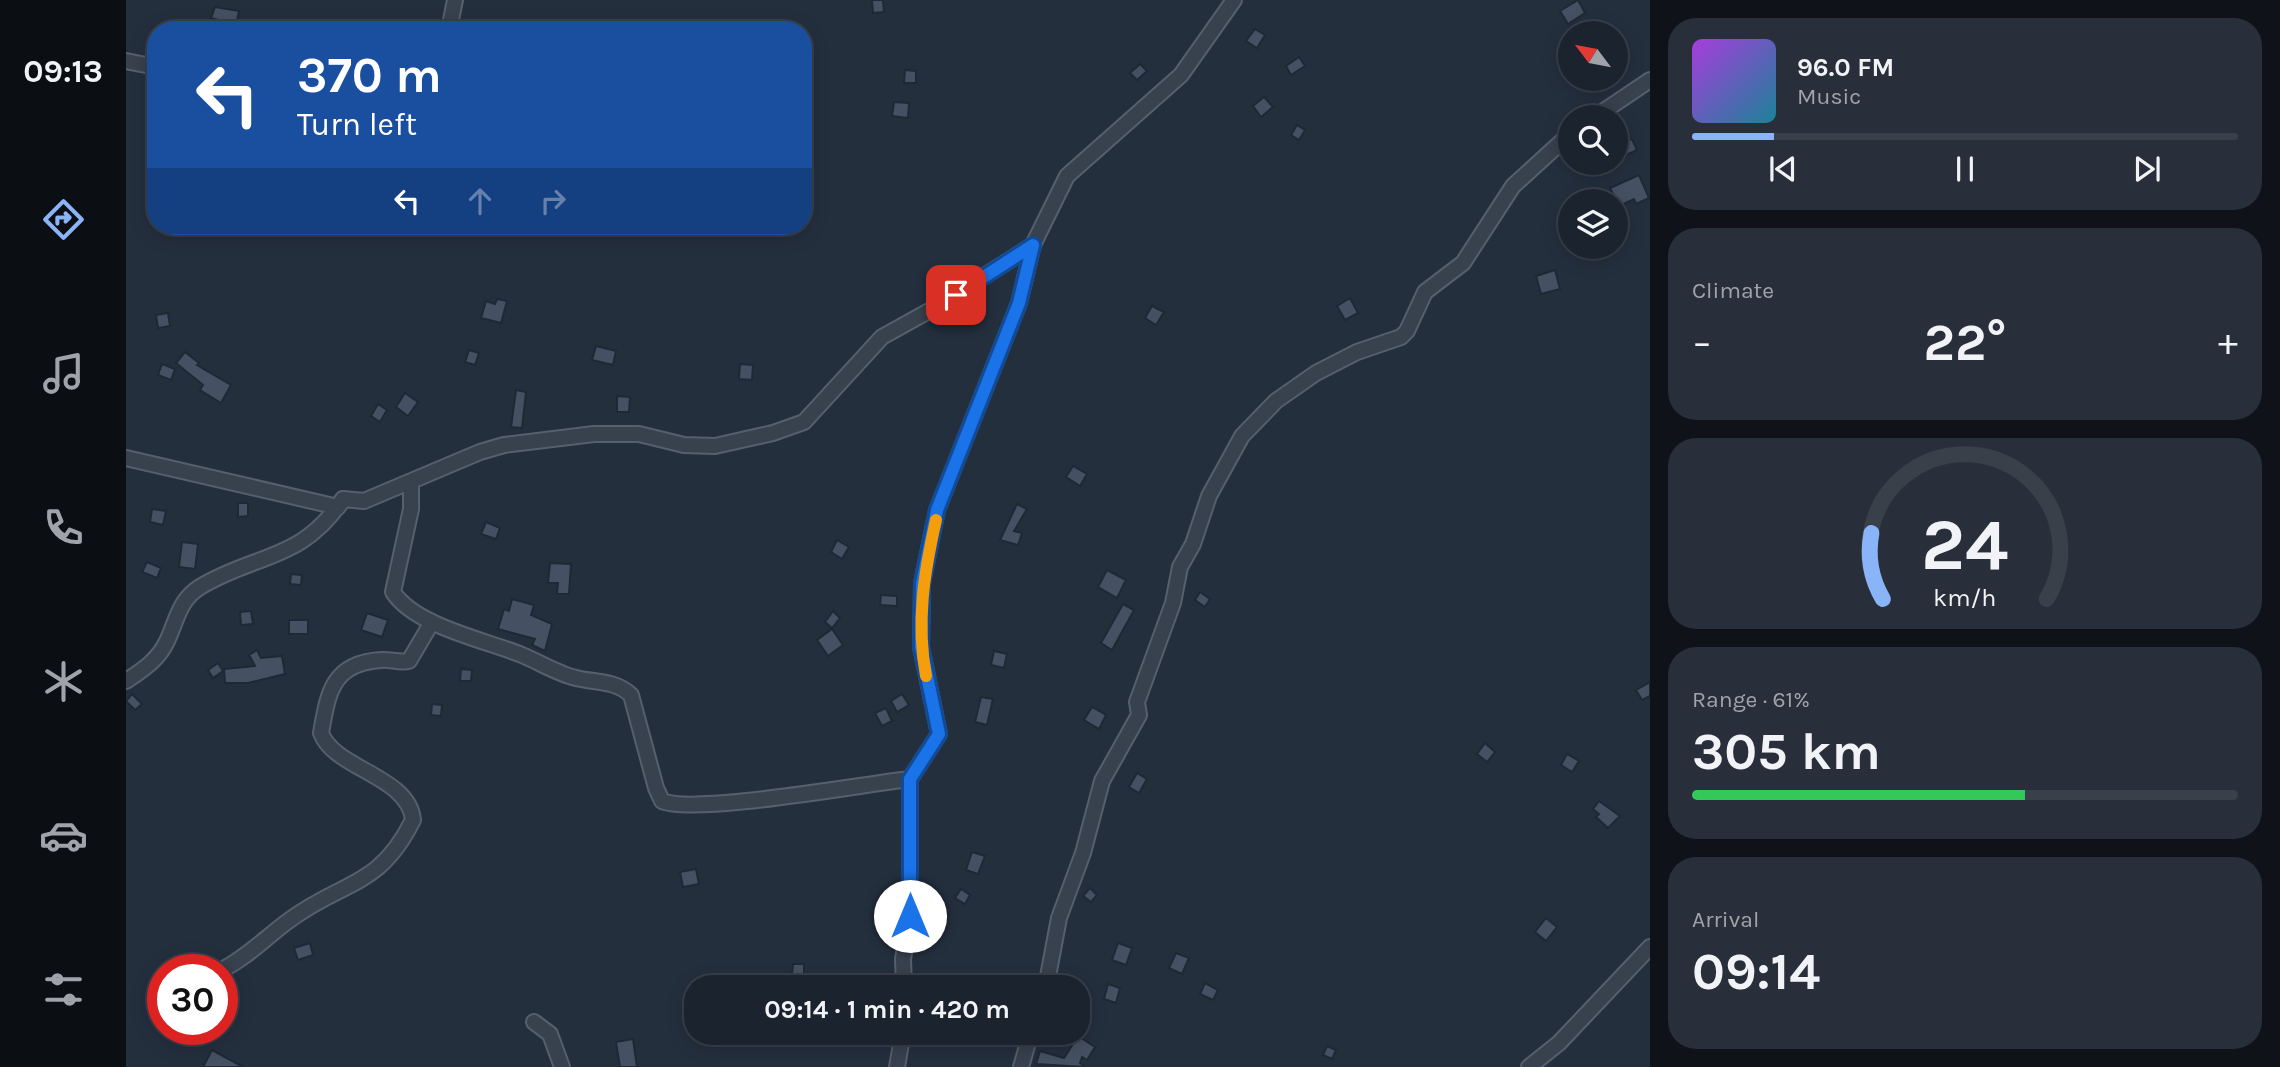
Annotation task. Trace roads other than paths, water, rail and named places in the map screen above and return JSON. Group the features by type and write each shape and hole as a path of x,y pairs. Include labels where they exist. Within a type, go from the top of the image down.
{"street":[{"path":"451,21 455,0"},
{"path":"904,975 903,959 910,916 910,779 939,734 921,647 922,583 937,510 1019,303 1033,245 1067,176 1181,75 1234,0"},
{"path":"126,61 147,66"},
{"path":"1613,105 1650,80"},
{"path":"1048,975 1059,918 1083,853 1102,780 1139,715 1137,702 1173,603 1180,567 1193,544 1209,496 1242,436 1276,401 1316,373 1357,352 1401,337 1407,331 1425,292 1463,263 1513,186 1558,145"},
{"path":"343,499 364,501 480,452 517,443 594,434 639,434 684,445 715,446 774,433 804,422 825,403 851,368 882,337 936,307 1033,245"},
{"path":"126,458 338,507 343,499"},
{"path":"411,482 411,509 393,592 398,599 432,622 574,678 612,683 624,689 631,695 656,788 662,801 672,805 709,804 910,779"},
{"path":"126,681 149,666 167,643 182,602 200,587 309,539 329,521 343,499"},
{"path":"238,962 292,918 376,872 405,835 413,820 407,801 334,748 321,733 333,682 340,675 356,666 382,660 409,661 432,622"},
{"path":"1529,1067 1559,1043 1650,947"},
{"path":"534,1021 550,1034 562,1067"},
{"path":"897,1067 901,1045"},
{"path":"1021,1067 1027,1045"}]}
